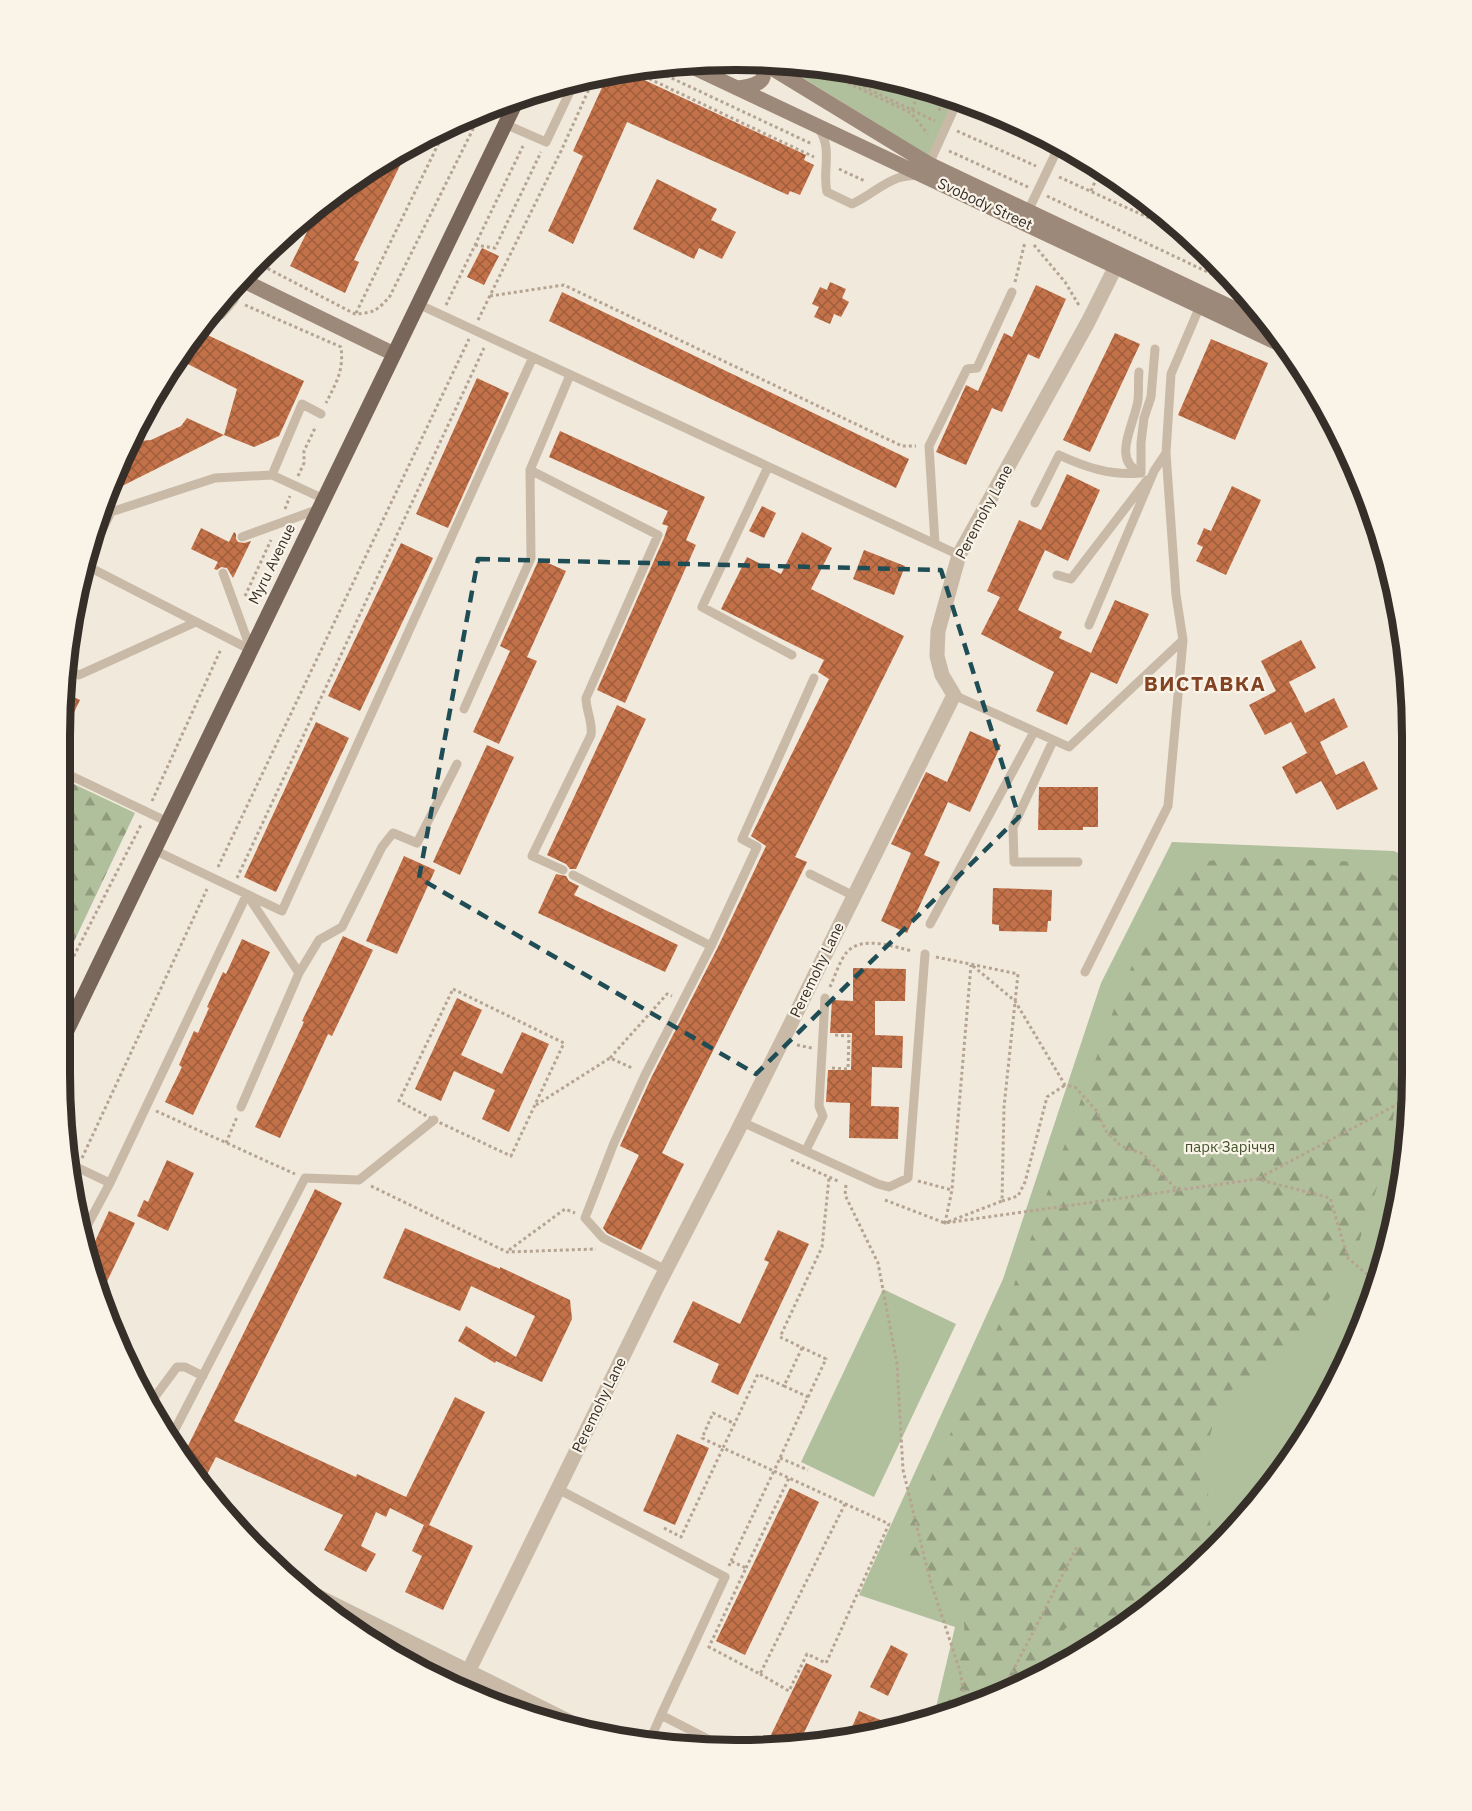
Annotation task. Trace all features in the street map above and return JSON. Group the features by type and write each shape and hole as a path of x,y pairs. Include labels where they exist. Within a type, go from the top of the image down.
{"main road":[{"path":"737,88 752,87 759,83 763,71"},
{"name":"Svobody Street","path":"702,72 816,125 1028,211 1253,318"},
{"name":"Svobody Street","path":"777,72 969,196 1270,339"},
{"name":"Myru Avenue","path":"70,1014 168,822 512,110"},
{"path":"969,196 976,193 1022,215 1028,211"},
{"path":"249,283 394,354"}],"street":[{"name":"Peremohy Lane","path":"468,1671 954,694 942,675 937,657 938,631 959,555 1088,322 1116,266"},
{"path":"331,1603 468,1671 514,1701 529,1707"}],"lane":[{"path":"505,124 546,142 570,92"},
{"path":"816,125 825,137 828,154 824,180 827,192 852,204 867,198 879,188 898,178 925,169 955,108"},
{"path":"1028,211 1056,153"},
{"path":"935,544 929,446 967,369 976,369 1012,292"},
{"path":"225,311 234,299"},
{"path":"418,304 959,555"},
{"path":"1085,972 1168,806 1183,640 1176,595 1166,453 1171,374 1200,306"},
{"path":"1141,473 1141,443 1144,418 1151,397 1155,348"},
{"path":"154,850 282,911 533,357"},
{"path":"1139,372 1138,402 1127,438 1125,458 1132,469 1141,473"},
{"path":"464,709 531,558 530,470 570,375"},
{"path":"272,475 302,404 321,414"},
{"path":"1057,575 1071,579 1166,453"},
{"path":"1035,503 1059,455 1089,468 1123,475 1154,471"},
{"path":"768,467 702,607 792,655"},
{"path":"530,470 658,535 586,698 586,708 592,726 591,735 532,856 563,870"},
{"path":"1089,625 1154,471"},
{"path":"106,523 111,512 215,478 272,475 322,504"},
{"path":"242,537 322,504"},
{"path":"92,569 251,650"},
{"path":"223,573 251,650"},
{"path":"74,673 79,675 196,622"},
{"path":"954,694 1069,747 1183,640"},
{"path":"666,1270 603,1238 585,1218 614,1143 645,1075 711,946 757,847 742,839 814,678"},
{"path":"930,924 1034,732"},
{"path":"1053,741 1013,827 1014,862 1078,862"},
{"path":"241,1107 299,972 319,939 342,927 382,847 393,833 417,843 457,764"},
{"path":"70,775 168,822"},
{"path":"810,874 854,896"},
{"path":"573,875 711,946"},
{"path":"247,894 299,972"},
{"path":"88,1225 147,1107 247,894"},
{"path":"742,1122 878,1184 889,1187 908,1178 926,954"},
{"path":"806,1150 824,1116 819,1106 825,998"},
{"path":"174,1431 305,1178 359,1180 434,1120"},
{"path":"78,1171 110,1183"},
{"path":"154,1397 177,1367 185,1366 203,1376"},
{"path":"558,1489 724,1577 652,1735"},
{"path":"661,1716 708,1739"}],"path":[{"path":"664,75 814,145 823,154 825,163"},
{"path":"645,77 879,188"},
{"path":"838,79 911,113 938,146 1218,277"},
{"path":"856,81 946,127"},
{"path":"76,1165 590,87"},
{"path":"912,110 917,96"},
{"path":"264,266 355,314 370,313 380,307 390,296 476,123"},
{"path":"442,315 528,134"},
{"path":"355,314 440,140"},
{"path":"475,244 495,248 546,142"},
{"path":"1091,191 1097,177"},
{"path":"1012,292 1026,237 1065,282 1088,322"},
{"path":"490,296 564,285 902,446 929,446"},
{"path":"233,887 489,337"},
{"path":"70,963 147,812"},
{"path":"825,998 846,952 855,946 869,942 1018,974 1004,1107 1002,1201"},
{"path":"971,965 1015,1000 1065,1085"},
{"path":"945,1223 952,1190 971,965"},
{"path":"453,989 564,1043 534,1106 512,1156 399,1101 453,989"},
{"path":"534,1106 610,1058 667,994 682,1000"},
{"path":"821,1068 848,1069 849,1036 823,1035"},
{"path":"782,1041 822,1050"},
{"path":"610,1058 645,1075"},
{"path":"945,1223 1018,1196 1024,1182 1047,1097 1065,1085 1075,1087 1096,1110 1106,1131 1121,1146 1143,1154 1178,1191"},
{"path":"879,1197 945,1223 1257,1179 1401,1102"},
{"path":"147,1107 305,1178"},
{"path":"226,1143 241,1107"},
{"path":"788,1158 846,1185 845,1195 878,1263 897,1364 903,1470 930,1580 960,1671 965,1700"},
{"path":"724,1577 826,1359 780,1337 822,1247 829,1178"},
{"path":"908,1178 952,1190"},
{"path":"1257,1179 1330,1198 1348,1258 1370,1277"},
{"path":"359,1180 507,1251 597,1248"},
{"path":"507,1251 565,1209 573,1213"},
{"path":"784,1386 802,1347"},
{"path":"660,1527 681,1537 758,1374 808,1397"},
{"path":"735,1424 713,1413 702,1438 774,1471 789,1478 844,1504 889,1524 826,1663 807,1654 789,1691 709,1647 789,1478"},
{"path":"780,1458 808,1470"},
{"path":"760,1674 844,1504"},
{"path":"1007,1683 1078,1545"},
{"path":"731,1561 746,1568"}],"highlighted area":[{"path":"478,559 941,570 1019,817 756,1074 419,878"}],"green space":[{"path":"795,73 866,83 956,108 933,158"},
{"path":"70,782 135,813 70,950"},
{"name":"парк Заріччя","path":"1172,842 1394,851 1402,855 1402,1075 1396,1162 1389,1205 1381,1237 1333,1369 1289,1445 1236,1514 1207,1546 1175,1575 1106,1628 1030,1672 991,1690 935,1709 955,1627 859,1595 1003,1279 1101,983"},
{"name":"парк Заріччя","path":"1231,857 1361,862 1402,878 1402,1085 1396,1098 1388,1154 1354,1257 1312,1327 1219,1400 1206,1452 1212,1540 1175,1575 1106,1628 1066,1628 1051,1644 1044,1664 991,1690 947,1706 965,1643 963,1603 936,1580 910,1571 903,1541 1003,1315 1122,987 1171,883 1193,864"},
{"path":"883,1289 956,1324 874,1497 801,1462"}],"building":[{"path":"639,78 806,155 804,160 814,165 800,195 790,191 788,195 627,122 573,244 548,231 583,156 573,151 604,84"},
{"path":"403,160 354,260 359,262 345,293 290,266 311,225 366,183"},
{"path":"657,179 717,209 711,220 736,232 722,259 699,248 694,259 633,229"},
{"path":"482,248 499,256 484,285 467,277"},
{"path":"830,282 846,289 842,298 849,302 841,317 834,314 830,324 814,317 819,307 812,304 820,287 827,290"},
{"path":"1036,285 1066,299 1039,359 1028,354 1002,412 992,408 966,465 936,452 966,385 978,391 1004,333 1012,337"},
{"path":"562,292 909,459 896,488 549,321"},
{"path":"1115,333 1140,344 1090,452 1063,440"},
{"path":"206,334 304,381 279,436 254,447 224,435 237,389 185,363"},
{"path":"1211,339 1268,363 1235,440 1178,415"},
{"path":"477,378 509,393 448,528 416,514"},
{"path":"187,418 224,435 119,488 139,441 151,440 181,426"},
{"path":"560,431 705,497 686,540 696,545 625,703 597,690 664,538 668,526 662,524 668,511 549,457"},
{"path":"1067,474 1100,490 1068,561 1045,550 1018,610 1062,632 1059,638 1091,653 1115,600 1149,614 1117,684 1091,672 1067,725 1036,711 1054,672 981,634 1000,597 987,591 1019,520 1041,530"},
{"path":"1232,486 1261,500 1226,575 1196,561 1203,547 1197,544 1204,528 1211,531"},
{"path":"762,506 776,513 764,538 749,531"},
{"path":"201,528 229,542 234,532 238,542 251,541 233,578 227,568 214,569 218,562 191,549"},
{"path":"802,532 832,548 811,589 904,636 795,857 807,862 662,1153 684,1164 641,1250 607,1233 603,1228 639,1155 620,1146 651,1078 717,949 766,846 751,836 829,679 818,672 824,660 721,609 747,557 781,574"},
{"path":"401,543 433,558 360,711 328,696"},
{"path":"864,550 905,566 894,595 853,579"},
{"path":"539,559 566,571 527,657 537,661 499,744 473,732 510,651 500,646"},
{"path":"1301,640 1316,668 1289,682 1305,713 1334,698 1348,727 1320,742 1336,775 1364,761 1378,789 1337,810 1321,781 1296,794 1282,767 1307,753 1291,722 1265,735 1249,705 1276,691 1261,661"},
{"path":"72,696 80,700 71,719"},
{"path":"617,705 646,719 576,869 570,869 566,864 547,855"},
{"path":"316,722 349,738 276,892 244,877"},
{"path":"970,731 1001,745 970,812 948,802 924,855 940,862 907,933 881,921 911,853 891,844 926,772 947,782"},
{"path":"487,745 514,757 460,875 433,862"},
{"path":"1039,787 1098,787 1098,827 1083,827 1083,830 1038,830"},
{"path":"404,856 435,870 397,954 366,941"},
{"path":"556,874 566,876 569,881 579,886 574,895 678,945 665,972 538,913"},
{"path":"993,888 1052,890 1051,921 1048,921 1047,932 999,931 999,925 992,924"},
{"path":"343,936 373,950 332,1036 328,1034 280,1138 255,1127"},
{"path":"242,939 270,952 193,1115 165,1102 182,1067 179,1065 194,1031 198,1033 223,972 226,974"},
{"path":"853,968 906,969 905,1001 875,1001 875,1035 903,1036 902,1068 872,1067 871,1106 899,1107 898,1139 849,1138 850,1103 826,1102 828,1070 851,1070 852,1033 830,1033 832,1000 853,1001"},
{"path":"457,998 482,1010 461,1055 502,1074 522,1032 549,1044 509,1132 482,1119 495,1090 454,1071 441,1101 415,1089"},
{"path":"167,1160 194,1173 168,1231 137,1216 144,1200 148,1202"},
{"path":"315,1189 342,1203 234,1421 356,1477 357,1474 406,1497 455,1397 485,1412 429,1525 473,1546 443,1610 405,1592 422,1556 412,1551 424,1525 390,1508 386,1517 376,1512 361,1546 376,1554 366,1572 324,1550 343,1515 216,1457 206,1477 186,1449"},
{"path":"109,1211 135,1223 105,1286 93,1246"},
{"path":"405,1228 500,1269 500,1267 570,1300 572,1319 542,1382 496,1361 495,1363 458,1341 466,1326 516,1357 535,1316 471,1286 460,1311 383,1278"},
{"path":"778,1230 809,1244 738,1395 711,1382 719,1364 673,1342 693,1301 740,1324 769,1262 764,1260"},
{"path":"677,1434 709,1448 675,1525 643,1511"},
{"path":"790,1488 819,1502 745,1655 716,1641"},
{"path":"891,1645 908,1654 888,1696 870,1687"},
{"path":"806,1663 832,1675 802,1737 769,1739"},
{"path":"859,1711 887,1723 866,1728 850,1731"}],"district":[{"name":"ВИСТАВКА","path":"1205,684"}]}
